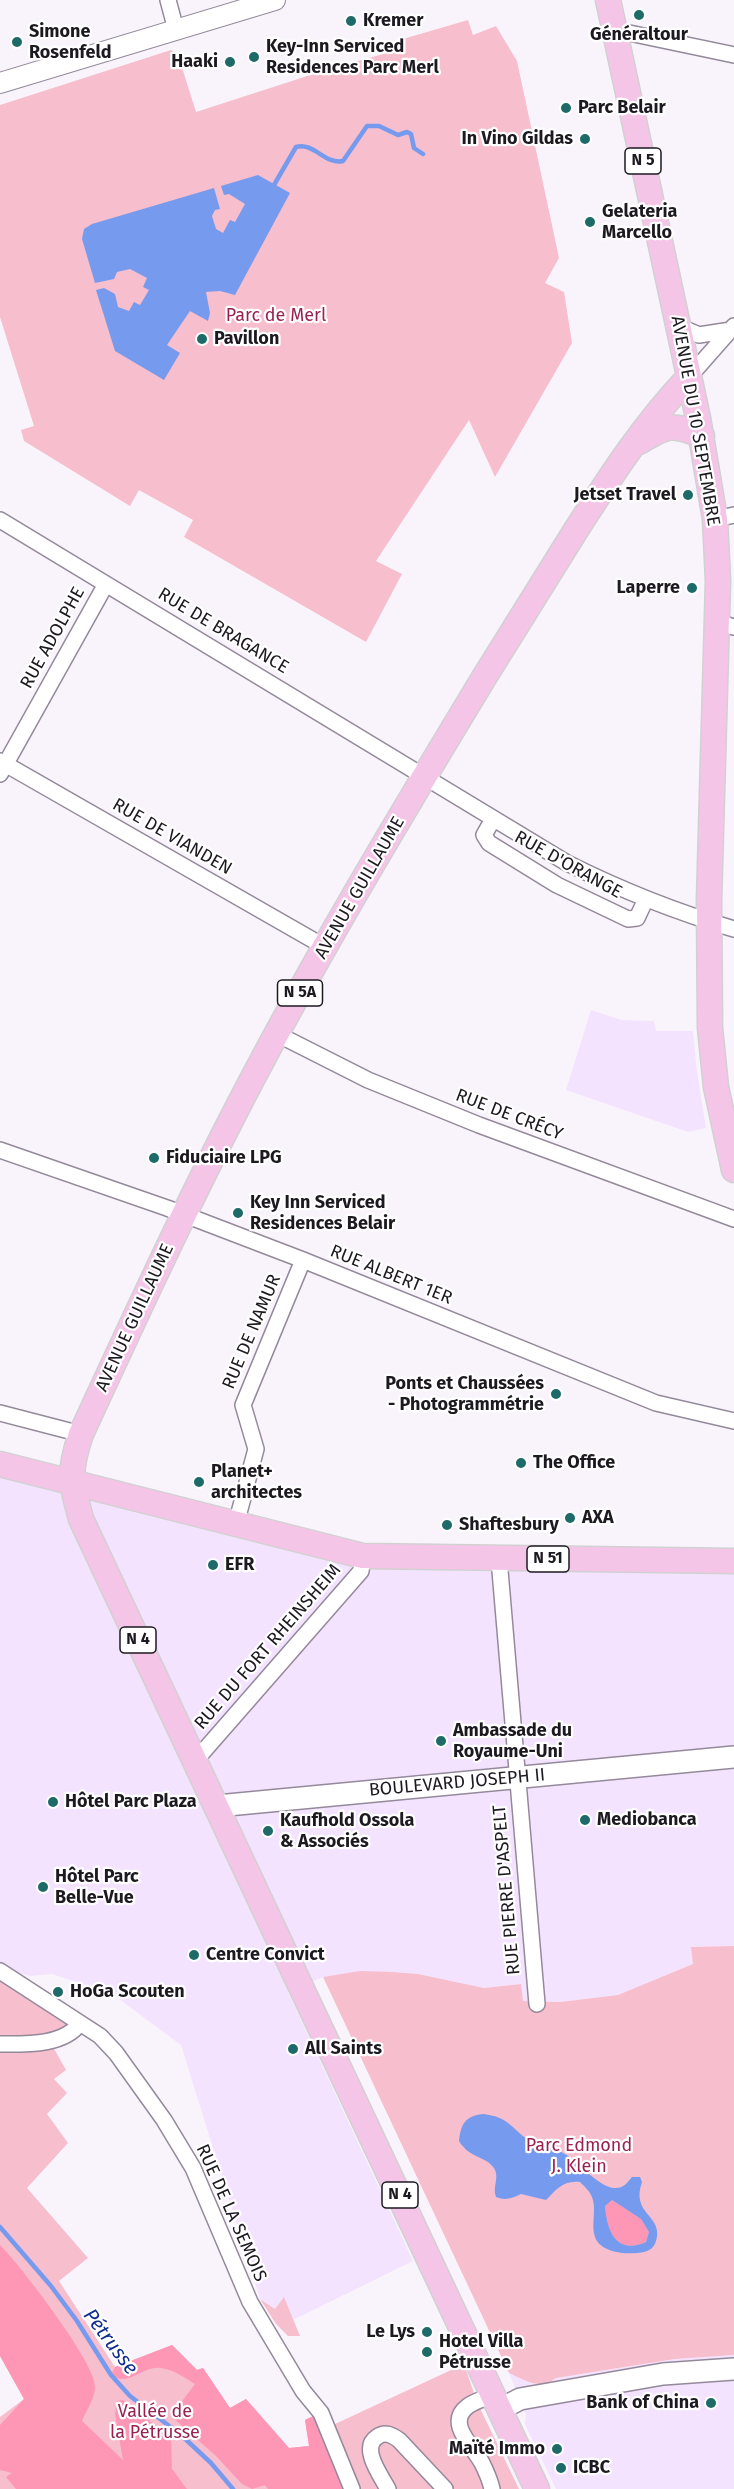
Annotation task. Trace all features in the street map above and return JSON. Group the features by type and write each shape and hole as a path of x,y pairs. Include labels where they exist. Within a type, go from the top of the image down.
{"main road":[{"name":"AVENUE DU 10 SEPTEMBRE","path":"608,0 702,436 725,517 725,624 709,921"},
{"name":"AVENUE GUILLAUME","path":"71,1482 74,1455 81,1434 184,1214 276,1034 425,776 530,604 631,446 689,377"},
{"name":"AVENUE GUILLAUME","path":"631,446 664,427 687,429 702,436"},
{"name":"N 5","path":"709,921 710,1028 716,1088 734,1170"},
{"path":"0,1464 71,1482"},
{"name":"N 51","path":"71,1482 363,1556 734,1560"},
{"name":"N 4","path":"71,1482 81,1519 537,2489"},
{"name":"BOULEVARD JOSEPH II","path":"217,1806 734,1757"},
{"path":"498,2402 641,2378 734,2369"}],"street":[{"path":"168,0 176,30"},
{"path":"0,83 274,0"},
{"path":"615,30 734,55"},
{"path":"678,326 699,335 733,329"},
{"path":"689,377 733,329"},
{"name":"RUE DE BRAGANCE","path":"0,520 425,776"},
{"name":"RUE ADOLPHE","path":"2,766 106,584"},
{"name":"RUE DE VIANDEN","path":"2,766 325,947"},
{"name":"RUE D'ORANGE","path":"425,776 567,863 608,884 734,929"},
{"name":"RUE D'ORANGE","path":"493,819 484,835 489,843 557,885 628,919 637,918 646,899"},
{"name":"RUE DE CRÉCY","path":"276,1034 380,1085 479,1125 734,1219"},
{"name":"RUE ALBERT 1ER","path":"0,1150 184,1214 656,1403 734,1421"},
{"name":"RUE DE NAMUR","path":"236,1524 256,1449 243,1405 303,1260"},
{"path":"0,1413 81,1434"},
{"name":"RUE DU FORT RHEINSHEIM","path":"195,1761 362,1570 363,1556"},
{"name":"RUE PIERRE D'ASPELT","path":"499,1559 537,2004"},
{"name":"RUE DE LA SEMOIS","path":"0,1971 100,2036 116,2053 169,2128 193,2168 250,2302 303,2391 321,2413 352,2489"},
{"path":"0,2044 24,2044 49,2040 67,2035 80,2023"},
{"path":"492,2489 481,2462 461,2432 459,2423 461,2413 468,2406 498,2402"},
{"path":"388,2489 370,2451 373,2440 380,2434 391,2434 399,2440 445,2489"}],"shaded area":[{"path":"591,1010 621,1020 654,1021 656,1031 693,1031 706,1128 688,1132 566,1090"},
{"path":"0,1464 332,1549 734,1561 734,1946 691,1947 693,1964 618,1995 560,2002 523,2001 521,1984 484,1988 418,1974 323,1977 288,1992 413,2261 293,2320 284,2298 275,2309 260,2299 181,2045 111,1993 52,1974 30,1976 11,1971 0,1962"},
{"path":"612,2200 641,2219 649,2232 646,2242 627,2245 615,2238 608,2224 605,2206"},
{"path":"0,2245 55,2314 92,2375 95,2391 82,2421 123,2460 115,2414 117,2401 123,2400 171,2438 172,2469 187,2489 16,2489 6,2477 12,2473 0,2470 0,2425 24,2399 0,2356"},
{"path":"172,2345 197,2370 203,2368 230,2408 246,2399 289,2448 309,2446 305,2420 315,2415 344,2489 268,2489 265,2485 252,2489 242,2484 217,2457 171,2416 195,2384 175,2372 161,2368 154,2368 124,2379 111,2375 115,2367"},
{"path":"734,2355 734,2489 556,2489 525,2424 526,2415 509,2373 537,2385 550,2383 556,2378 675,2359"}],"green space":[{"name":"Parc de Merl","path":"468,20 473,35 496,26 517,61 559,258 545,283 564,292 572,343 495,477 469,420 376,561 402,574 366,642 184,537 193,520 139,490 130,506 24,441 21,430 34,426 0,317 0,105 171,50 178,55 196,112 332,68 398,50 396,41"},
{"name":"Parc Edmond J. Klein","path":"734,1946 734,2355 675,2359 556,2378 544,2384 533,2383 509,2373 323,1977 360,1971 392,1972 418,1974 484,1988 521,1984 523,2001 560,2002 618,1995 693,1964 691,1947"},
{"name":"Vallée de la Pétrusse","path":"0,1980 85,2033 52,2045 66,2070 54,2079 67,2093 47,2114 68,2143 27,2188 88,2258 59,2281 115,2367 172,2345 197,2370 203,2368 230,2408 246,2399 289,2448 309,2446 305,2420 329,2410 335,2424 464,2364 477,2402 519,2489 0,2489 0,2417 24,2399 0,2356"},
{"path":"284,2297 300,2336 288,2336 276,2324 260,2299 275,2309"}],"water":[{"path":"258,175 290,193 235,295 220,291 206,292 210,313 208,321 190,311 167,345 180,353 164,380 115,351 96,290 104,288 115,294 118,307 129,311 134,302 140,305 149,290 143,287 147,278 130,269 117,272 114,279 95,283 82,239 84,229 92,224 214,188 220,209 215,210 212,216 216,229 223,233 230,220 235,222 245,204 229,194 224,195 221,186"},
{"path":"483,2114 500,2118 534,2143 565,2154 595,2179 608,2186 620,2188 632,2177 640,2177 642,2182 640,2201 657,2229 654,2246 644,2252 624,2253 609,2250 598,2243 594,2233 593,2200 580,2182 565,2184 546,2200 521,2194 506,2199 496,2197 496,2171 491,2164 468,2151 459,2141 465,2122","holes":["612,2200 641,2219 649,2232 646,2242 636,2245 620,2243 611,2232 605,2206"]}],"waterway":[{"path":"274,185 296,147 302,146 331,160 343,161 367,126 379,126 398,135 407,132 411,134 414,148 423,154"},
{"name":"Pétrusse","path":"0,2227 51,2286 77,2321 111,2375 130,2396 181,2435 211,2463 233,2489"}],"place":[{"name":"Généraltour","path":"639,15"},
{"name":"Kremer","path":"351,21"},
{"name":"Simone Rosenfeld","path":"17,42"},
{"name":"Key-Inn Serviced Residences Parc Merl","path":"254,57"},
{"name":"Haaki","path":"230,62"},
{"name":"Parc Belair","path":"566,108"},
{"name":"In Vino Gildas","path":"585,139"},
{"name":"Gelateria Marcello","path":"590,222"},
{"name":"Pavillon","path":"202,339"},
{"name":"Jetset Travel","path":"688,495"},
{"name":"Laperre","path":"692,588"},
{"name":"Fiduciaire LPG","path":"154,1158"},
{"name":"Key Inn Serviced Residences Belair","path":"238,1213"},
{"name":"Ponts et Chaussées - Photogrammétrie","path":"556,1394"},
{"name":"The Office","path":"521,1463"},
{"name":"Planet+ architectes","path":"199,1482"},
{"name":"AXA","path":"570,1518"},
{"name":"Shaftesbury","path":"447,1525"},
{"name":"EFR","path":"213,1565"},
{"name":"Ambassade du Royaume-Uni","path":"441,1741"},
{"name":"Hôtel Parc Plaza","path":"53,1802"},
{"name":"Mediobanca","path":"585,1820"},
{"name":"Kaufhold Ossola & Associés","path":"268,1831"},
{"name":"Hôtel Parc Belle-Vue","path":"43,1887"},
{"name":"Centre Convict","path":"194,1955"},
{"name":"HoGa Scouten","path":"58,1992"},
{"name":"All Saints","path":"293,2049"},
{"name":"Le Lys","path":"427,2332"},
{"name":"Hotel Villa Pétrusse","path":"427,2352"},
{"name":"Bank of China","path":"711,2403"},
{"name":"Maïté Immo","path":"557,2449"},
{"name":"ICBC","path":"561,2468"}]}
